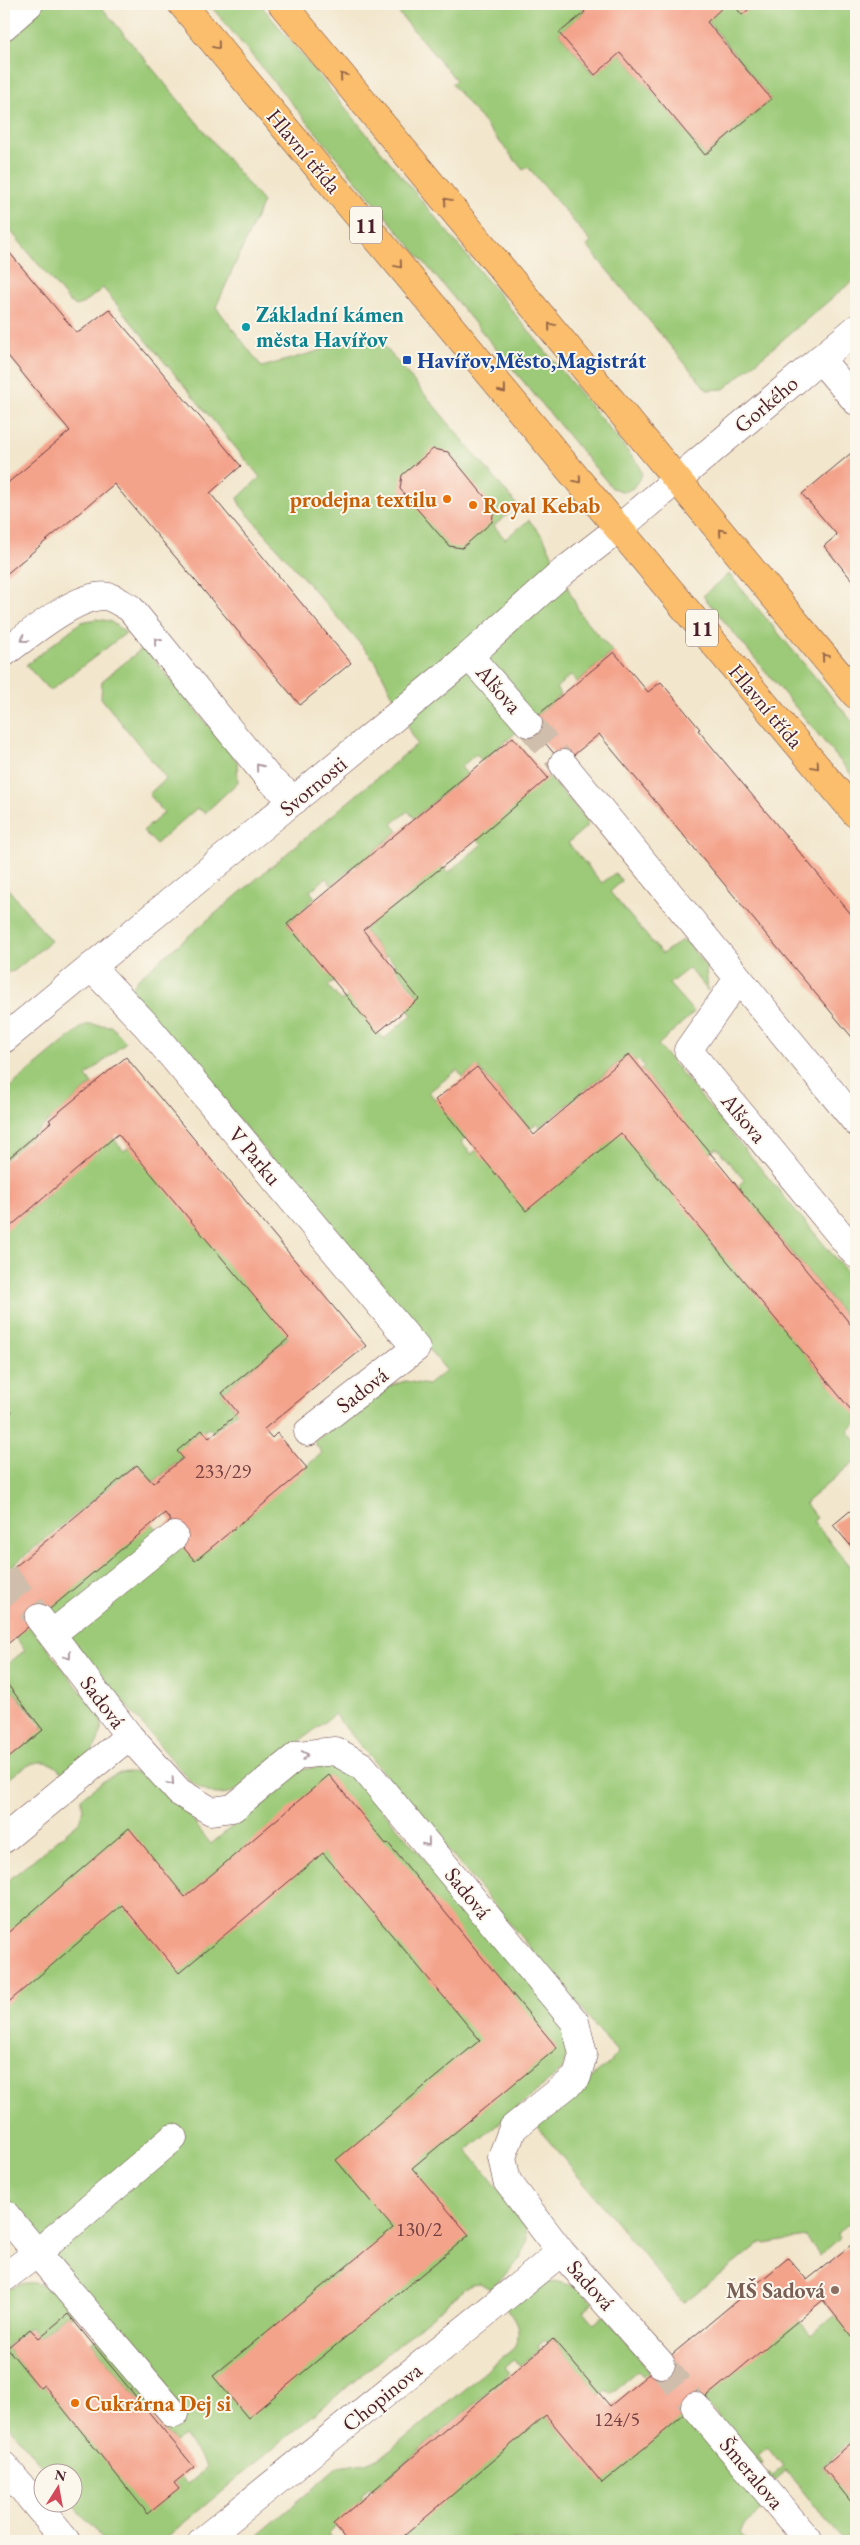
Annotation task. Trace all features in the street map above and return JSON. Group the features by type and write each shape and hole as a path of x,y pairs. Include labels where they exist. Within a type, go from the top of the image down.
{"main road":[{"name":"Hlavní třída","path":"182,4 856,814"},
{"path":"282,4 856,695"}],"street":[{"path":"4,26 29,4"},
{"name":"Gorkého","path":"677,479 856,329"},
{"path":"820,359 856,401"},
{"path":"618,529 677,479"},
{"name":"Svornosti","path":"7,1029 91,967 469,656 564,571 618,529"},
{"path":"4,653 68,608 88,600 108,597 130,608 270,780 295,800"},
{"name":"Alšova","path":"469,656 528,723"},
{"path":"563,764 856,1122"},
{"name":"V Parku","path":"91,967 147,1026 416,1348"},
{"name":"Alšova","path":"738,978 688,1050 856,1254"},
{"name":"Sadová","path":"308,1432 416,1348"},
{"name":"Sadová","path":"174,1536 45,1626 129,1736 180,1792 211,1811 233,1808 298,1755 335,1751 362,1766 404,1815 575,2022 583,2054 577,2077 513,2128 502,2157 507,2181 561,2252 661,2364"},
{"path":"4,1839 129,1736"},
{"path":"4,2278 37,2253 173,2138"},
{"path":"4,2213 174,2414"},
{"name":"Chopinova","path":"202,2541 561,2252"},
{"name":"Šmeralova","path":"695,2406 809,2541"},
{"path":"4,2466 66,2541"}],"green space":[{"path":"4,4 99,4 263,202 216,307 262,367 375,335 518,506 494,526 505,539 529,520 544,538 581,615 613,652 577,682 571,675 556,688 561,695 482,761 476,754 461,767 467,774 414,818 408,811 392,824 398,831 357,866 355,865 332,885 326,878 310,891 315,898 287,924 335,980 328,986 341,1001 348,996 384,1039 412,1015 406,1007 419,997 394,966 396,965 387,955 385,957 363,929 441,865 448,873 482,844 475,837 548,776 588,821 586,827 568,843 602,883 615,873 622,881 610,892 662,954 682,940 687,942 706,967 708,991 689,968 669,984 694,1012 658,1045 856,1283 856,1329 737,1187 744,1180 717,1148 709,1153 641,1069 644,1066 639,1060 636,1062 629,1054 540,1127 537,1123 530,1129 477,1066 463,1077 457,1070 429,1092 466,1137 461,1142 471,1154 477,1150 565,1180 621,1130 660,1182 662,1181 709,1236 707,1238 715,1248 717,1247 830,1385 832,1384 856,1412 856,1424 848,1431 856,1441 856,1460 805,1503 817,1518 813,1521 856,1573 856,2221 854,2220 837,2234 840,2238 820,2255 806,2237 764,2244 762,2242 683,2303 534,2123 611,2062 618,2053 334,1714 241,1789 226,1794 208,1792 189,1780 46,1610 152,1523 168,1542 176,1535 196,1559 322,1453 314,1442 384,1388 405,1381 428,1385 446,1370 130,988 135,981 417,744 376,662 240,505 238,498 260,477 103,288 84,303 76,306 69,301 4,223"},
{"path":"209,4 260,4 639,465 642,475 633,488 625,492 612,488"},
{"path":"384,4 579,4 585,12 559,33 594,75 620,53 705,155 771,99 707,20 726,4 733,4 742,14 755,4 856,4 856,278 724,389 707,390 587,246 591,242 528,167 523,170 452,84 456,80 392,5 388,8"},
{"path":"729,574 856,726 856,780 703,596"},
{"path":"96,619 110,621 126,633 50,691 26,665 81,622"},
{"path":"144,647 237,761 238,782 205,813 197,808 156,844 143,831 164,813 149,794 166,778 101,698 102,681"},
{"path":"4,884 51,941 14,971 4,973"},
{"path":"90,1024 111,1026 126,1042 86,1076 92,1084 4,1160 4,1092 83,1026"},
{"path":"112,1137 124,1151 130,1146 289,1337 222,1393 237,1412 213,1432 209,1428 185,1443 183,1457 153,1482 137,1464 11,1567 4,1559 4,1415 10,1410 4,1402 4,1230 49,1195 48,1193"},
{"path":"29,1625 101,1717 100,1736 92,1751 66,1778 51,1764 43,1762 27,1766 4,1783 4,1760 43,1727 4,1680 4,1667 25,1650 15,1637"},
{"path":"332,1764 348,1769 561,2021 568,2049 562,2070 467,2150 523,2218 527,2239 521,2259 490,2289 480,2283 471,2284 162,2541 104,2541 80,2512 82,2512 82,2462 39,2462 4,2421 4,2291 16,2285 36,2283 51,2290 74,2314 70,2317 67,2314 39,2337 30,2327 6,2347 39,2387 43,2384 150,2511 179,2487 174,2482 180,2477 187,2484 208,2467 183,2436 174,2442 91,2342 98,2337 39,2237 4,2195 4,1884 79,1822 83,1810 81,1798 110,1777 126,1772 141,1774 155,1781 180,1805 211,1844 300,1770"},
{"path":"554,2281 577,2287 593,2302 583,2311 594,2324 604,2315 650,2371 643,2376 638,2371 610,2394 606,2390 600,2395 553,2339 547,2343 545,2340 538,2346 540,2349 520,2365 514,2359 505,2367 510,2373 373,2490 370,2487 361,2495 363,2498 329,2534 335,2541 251,2541 338,2467 366,2463 387,2453 514,2348 518,2336 517,2326 505,2307 536,2285"},
{"path":"836,2315 856,2340 856,2437 822,2466 854,2504 851,2507 856,2513 856,2541 844,2541 786,2471 773,2482 767,2474 770,2472 773,2475 783,2467 767,2447 757,2455 762,2463 759,2465 703,2399 797,2318 811,2335"},
{"path":"686,2413 765,2507 743,2525 739,2533 746,2541 396,2541 545,2414 602,2481"}],"building":[{"path":"579,4 726,4 707,22 771,99 705,155 620,53 595,75 559,33 585,12"},
{"path":"733,4 755,4 742,15"},
{"path":"4,246 76,332 79,332 109,309 241,466 210,493 351,663 300,705 114,484 4,576 4,486 70,431 4,351"},
{"name":"prodejna textilu","path":"433,449 448,452 494,508 492,522 462,548 449,546 400,489 402,475"},
{"path":"856,449 856,585 824,546 837,535 802,494"},
{"path":"614,652 648,692 661,682 700,729 698,730 856,920 856,1042 599,734 563,764 528,723"},
{"path":"513,737 548,778 476,840 363,930 419,999 377,1033 287,924"},
{"path":"629,1054 856,1331 856,1416 621,1133 526,1211 435,1100 477,1067 534,1135"},
{"path":"126,1057 366,1346 264,1429 272,1438 277,1433 307,1468 195,1561 165,1526 171,1521 165,1513 4,1647 4,1576 137,1465 153,1483 183,1458 177,1451 202,1430 209,1438 238,1413 222,1393 289,1338 118,1134 4,1232 4,1162 51,1122 49,1120"},
{"path":"4,1402 12,1412 4,1418"},
{"path":"856,1506 856,1552 833,1525"},
{"path":"4,1680 43,1730 4,1762"},
{"path":"329,1775 386,1844 388,1843 557,2048 412,2168 469,2235 248,2418 213,2376 393,2228 336,2160 480,2040 323,1853 179,1973 122,1905 4,2006 4,1936 129,1828 185,1897"},
{"path":"856,2241 856,2342 823,2300 602,2483 546,2415 398,2541 347,2541 333,2524 553,2339 610,2406 788,2258 807,2280"},
{"path":"68,2314 194,2467 174,2483 179,2489 148,2514 44,2385 40,2388 7,2348 30,2329 39,2338"},
{"path":"856,2439 856,2508 823,2467"}],"tunnel":[{"path":"528,723 563,764"},
{"path":"4,1575 39,1618"},
{"path":"661,2364 695,2406"}],"place":[{"name":"Základní kámen města Havířov","path":"246,327"},
{"name":"Havířov,Město,Magistrát","path":"407,360"},
{"name":"prodejna textilu","path":"447,499"},
{"name":"Royal Kebab","path":"473,505"},
{"name":"MŠ Sadová","path":"835,2290"},
{"name":"Cukrárna Dej si","path":"75,2403"}]}
